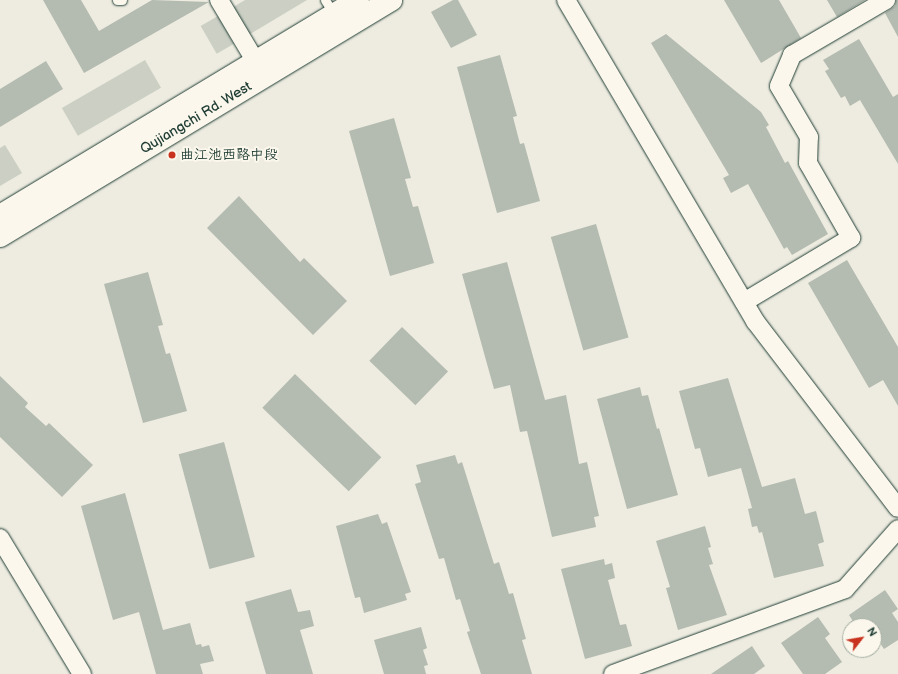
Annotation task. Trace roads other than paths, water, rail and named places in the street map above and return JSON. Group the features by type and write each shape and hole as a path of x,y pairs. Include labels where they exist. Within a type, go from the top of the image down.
{"street":[{"path":"219,0 256,62"},
{"name":"Qujiangchi Rd. West","path":"0,216 256,62 330,7 358,0"},
{"name":"Qujiangchi Rd. West","path":"0,236 391,0"},
{"path":"566,0 755,321 898,508"},
{"path":"744,302 851,238 808,163 809,137 779,86 792,55 886,0"},
{"path":"613,674 845,589 898,529"},
{"path":"0,538 82,674"}],"lane":[{"path":"117,0 122,0"}],"place":[{"name":"曲江池西路中段","path":"172,155"}]}
